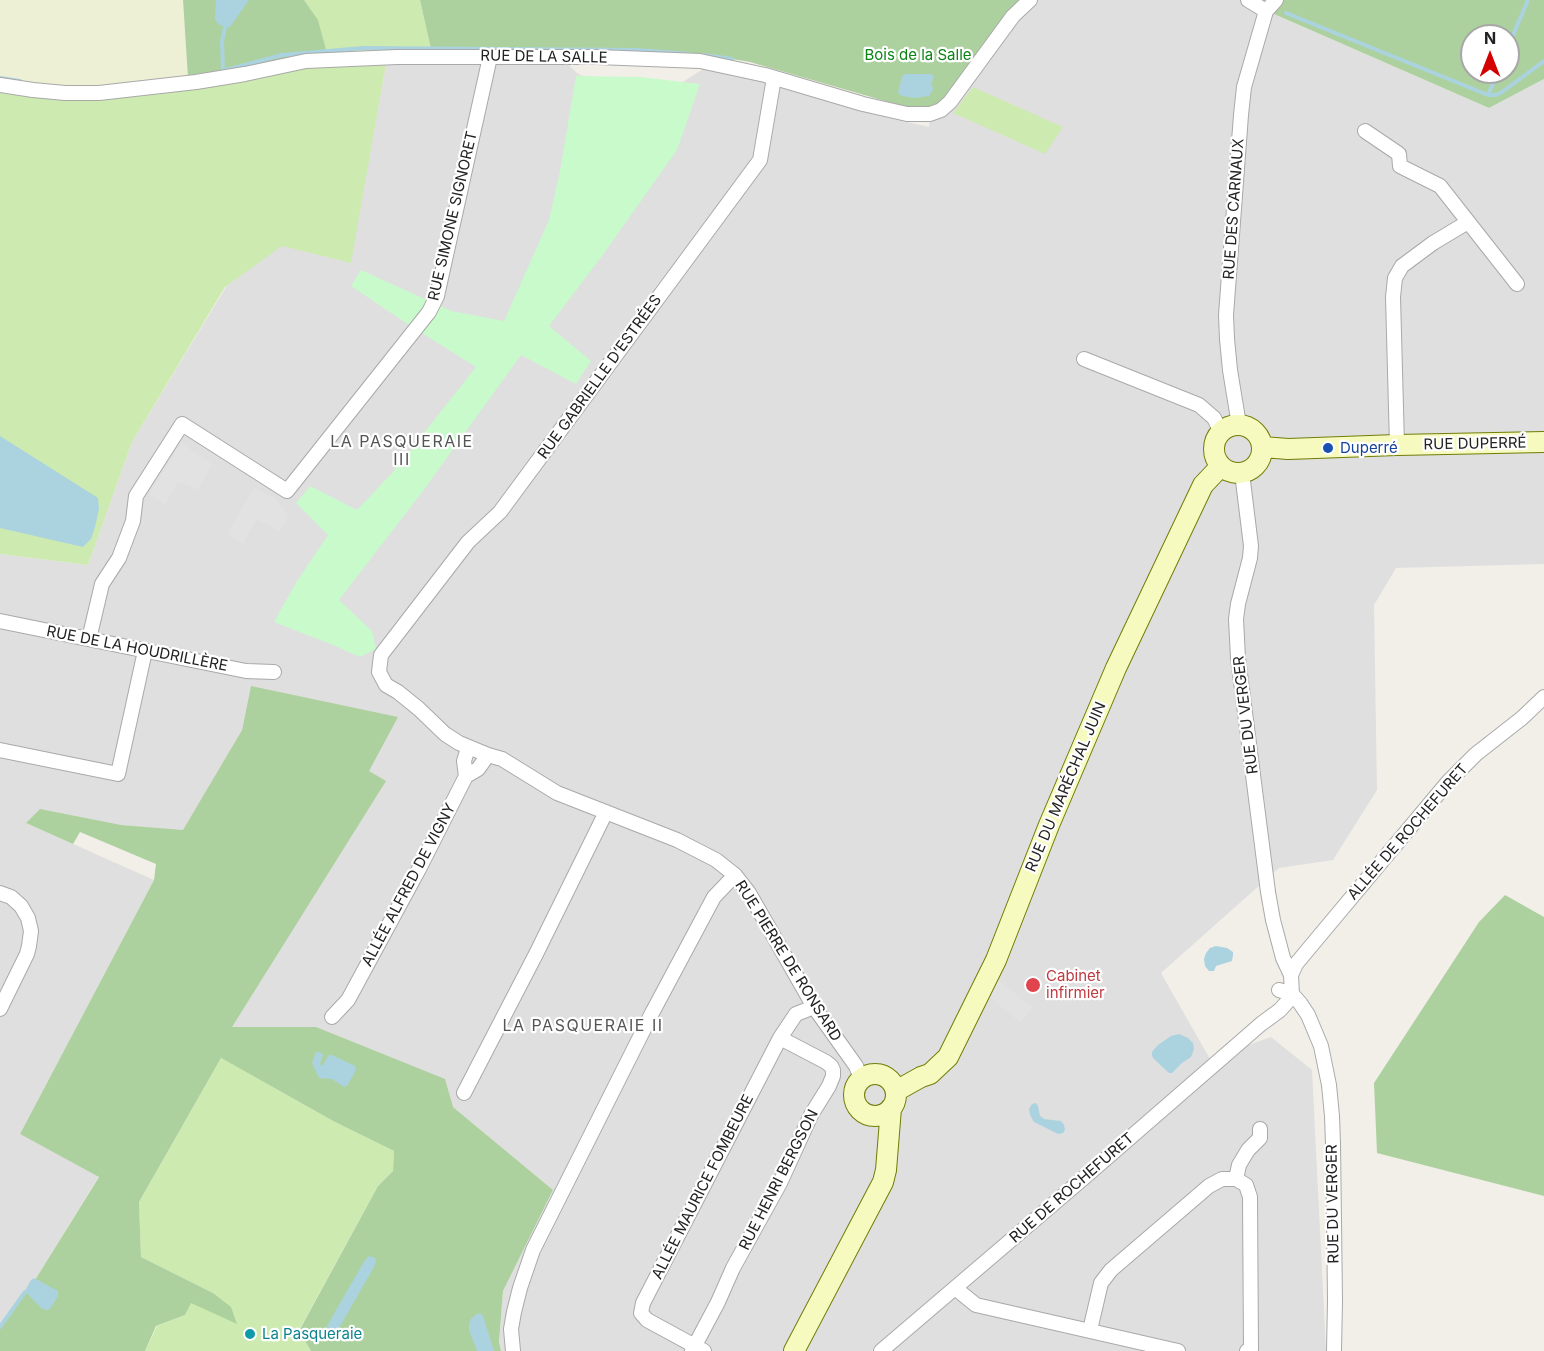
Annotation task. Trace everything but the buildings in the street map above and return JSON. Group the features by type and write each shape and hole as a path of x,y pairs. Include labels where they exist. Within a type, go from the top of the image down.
{"street":[{"name":"RUE DE LA SALLE","path":"0,85 65,93 99,93 196,82 306,61 397,57 597,57 700,61 774,78 863,104 907,114 930,114 941,110 950,102 1013,16 1030,0"},
{"path":"1248,0 1266,11"},
{"name":"RUE DES CARNAUX","path":"1231,428 1227,315 1241,115 1244,87 1266,11 1276,0"},
{"name":"RUE SIMONE SIGNORET","path":"89,639 102,584 119,558 133,521 136,496 182,424 287,491 424,318 437,296 490,57"},
{"name":"RUE GABRIELLE D’ESTRÉES","path":"381,655 468,542 500,512 760,160 774,78"},
{"path":"1365,131 1399,154 1400,166 1440,186 1517,284"},
{"path":"1396,445 1393,297 1395,278 1402,266 1432,243 1468,222"},
{"path":"1084,359 1199,405 1214,418 1218,426 1231,428 1245,426 1256,432 1263,447 1262,456 1255,466 1246,472 1229,471 1217,460 1214,449 1216,441 1219,435 1231,428"},
{"name":"RUE DUPERRÉ","path":"1263,447 1288,449 1544,442"},
{"name":"RUE DU MARÉCHAL JUIN","path":"887,1105 921,1077 930,1074 948,1056 996,960 1049,825 1119,661 1203,485 1221,466"},
{"name":"RUE DU VERGER","path":"1242,473 1251,546 1236,619 1238,658 1268,892 1283,958 1291,975 1285,992"},
{"name":"RUE DE LA HOUDRILLÈRE","path":"0,621 246,671 274,672"},
{"path":"0,750 118,774 145,651"},
{"name":"RUE PIERRE DE RONSARD","path":"381,655 379,672 386,685 398,692 445,734 468,747 502,759 557,793 677,840 716,860 735,875 749,892 814,1007 856,1066 861,1078"},
{"name":"ALLÉE DE ROCHEFURET","path":"1291,975 1307,951 1448,782 1476,754 1522,718 1544,697"},
{"path":"466,776 464,761 468,747"},
{"name":"ALLÉE ALFRED DE VIGNY","path":"332,1017 348,1000 466,776 478,769 488,755"},
{"path":"464,1093 606,812"},
{"path":"513,1351 511,1329 520,1288 533,1250 652,1013 709,906 714,897 735,875"},
{"path":"0,893 11,897 21,906 28,918 31,931 27,954 0,1009"},
{"path":"1283,958 1298,957 1307,951"},
{"name":"RUE DU VERGER","path":"1283,958 1282,975 1285,992 1304,1008 1315,1030 1324,1058 1330,1095 1334,1189 1334,1351"},
{"name":"RUE DE ROCHEFURET","path":"881,1351 1285,1005 1285,992"},
{"name":"ALLÉE MAURICE FOMBEURE","path":"696,1350 646,1320 641,1309 780,1038 796,1014 814,1007"},
{"name":"RUE HENRI BERGSON","path":"696,1350 733,1268 780,1183 811,1115 833,1076 831,1066 826,1062 780,1038"},
{"path":"794,1351 883,1182 890,1079 883,1075 870,1074 861,1078 854,1087 854,1101 859,1110 866,1114 887,1105"},
{"path":"1236,1179 1239,1165 1248,1150 1260,1138 1260,1129"},
{"path":"1090,1330 1101,1283 1111,1270 1209,1186 1222,1179 1236,1179 1246,1185 1250,1197 1251,1349 1247,1351"},
{"path":"955,1288 976,1305 1178,1351"}],"shaded area":[{"path":"1030,0 1242,0 1489,108 1544,79 1544,564 1396,568 1374,605 1377,790 1333,860 1279,868 1161,973 1210,1059 1271,1037 1312,1070 1326,1351 501,1351 499,1342 503,1291 553,1190 453,1107 316,1027 231,1028 251,687 242,730 183,831 121,825 26,823 154,880 20,1134 99,1176 30,1288 0,1326 0,554 88,565 132,442 226,287 372,141 386,64 568,64 578,74 600,83 667,92 711,64 774,78 871,114 929,127 930,114"},
{"path":"181,443 212,464 198,490 178,481 165,505 149,494"},
{"path":"254,487 276,499 289,517 280,532 257,519 243,543 227,534"},
{"path":"997,979 1033,1008 1020,1022 989,997"}],"green space":[{"path":"0,0 183,0 188,78 73,88 0,78"},
{"path":"183,0 304,0 318,20 327,53 188,78"},
{"path":"304,0 420,0 431,49 327,53 318,21"},
{"name":"Bois de la Salle","path":"420,0 1030,0 950,102 930,114 750,62 714,56 636,50 431,49"},
{"path":"1242,0 1544,0 1544,79 1489,108"},
{"path":"386,64 351,263 282,246 225,287 132,442 88,565 0,554 0,91 93,99 331,65"},
{"path":"576,76 640,77 700,84 677,150 549,326 591,361 576,384 521,355 423,491 339,600 372,631 376,649 360,657 274,622 297,581 328,535 296,503 310,486 357,510 393,472 476,367 351,286 361,270 451,311 504,321 549,220"},
{"path":"973,87 1063,127 1045,154 953,113"},
{"path":"251,686 398,717 369,771 386,781 232,1027 316,1027 445,1079 453,1107 553,1190 503,1291 499,1342 501,1351 311,1351 299,1331 378,1186 393,1171 394,1151 335,1122 221,1058 139,1202 141,1257 213,1293 231,1307 237,1324 191,1303 185,1315 156,1326 145,1351 0,1351 0,1327 30,1288 99,1177 20,1134 154,880 156,864 80,832 73,844 26,823 40,809 121,825 183,830 242,730"},
{"path":"1505,895 1544,917 1544,1196 1377,1153 1374,1083 1479,922"},
{"path":"221,1058 335,1122 394,1151 393,1171 378,1186 299,1330 311,1351 145,1351 157,1326 185,1315 191,1302 237,1323 213,1293 141,1257 139,1202"}],"water":[{"path":"216,0 249,0 230,27 225,27 218,24 215,19"},
{"path":"906,74 934,76 931,84 932,92 929,96 915,98 898,93 902,76"},
{"path":"0,436 98,498 99,509 95,527 91,539 83,547 0,528"},
{"path":"1216,946 1233,952 1232,961 1216,966 1214,971 1209,971 1204,959 1210,948"},
{"path":"1179,1034 1193,1043 1194,1049 1191,1057 1169,1073 1154,1059 1152,1052 1171,1036"},
{"path":"316,1052 323,1055 320,1064 322,1066 329,1055 332,1055 355,1066 356,1070 347,1086 344,1087 332,1079 319,1078 312,1063"},
{"path":"1036,1103 1040,1116 1044,1119 1061,1121 1065,1130 1063,1133 1058,1134 1034,1122 1029,1109 1032,1104"},
{"path":"369,1256 375,1258 374,1267 335,1335 327,1341 323,1335"},
{"path":"34,1278 58,1291 58,1296 50,1309 41,1308 25,1291"},
{"path":"480,1313 494,1351 477,1351 469,1330 471,1319"}],"waterway":[{"path":"1518,24 1528,0"},
{"path":"1286,13 1488,95 1502,92 1544,61"},
{"path":"225,27 222,41 223,71 282,55 363,48 636,50 689,54"},
{"path":"703,55 732,59"},
{"path":"0,78 20,81"},
{"path":"1488,95 1493,84"},
{"path":"0,1327 25,1292"}],"place":[{"name":"Duperré","path":"1328,448"},
{"name":"Cabinet infirmier","path":"1033,985"},
{"name":"La Pasqueraie","path":"250,1334"}],"district":[{"name":"LA PASQUERAIE III","path":"402,451"},
{"name":"LA PASQUERAIE II","path":"583,1026"}]}
